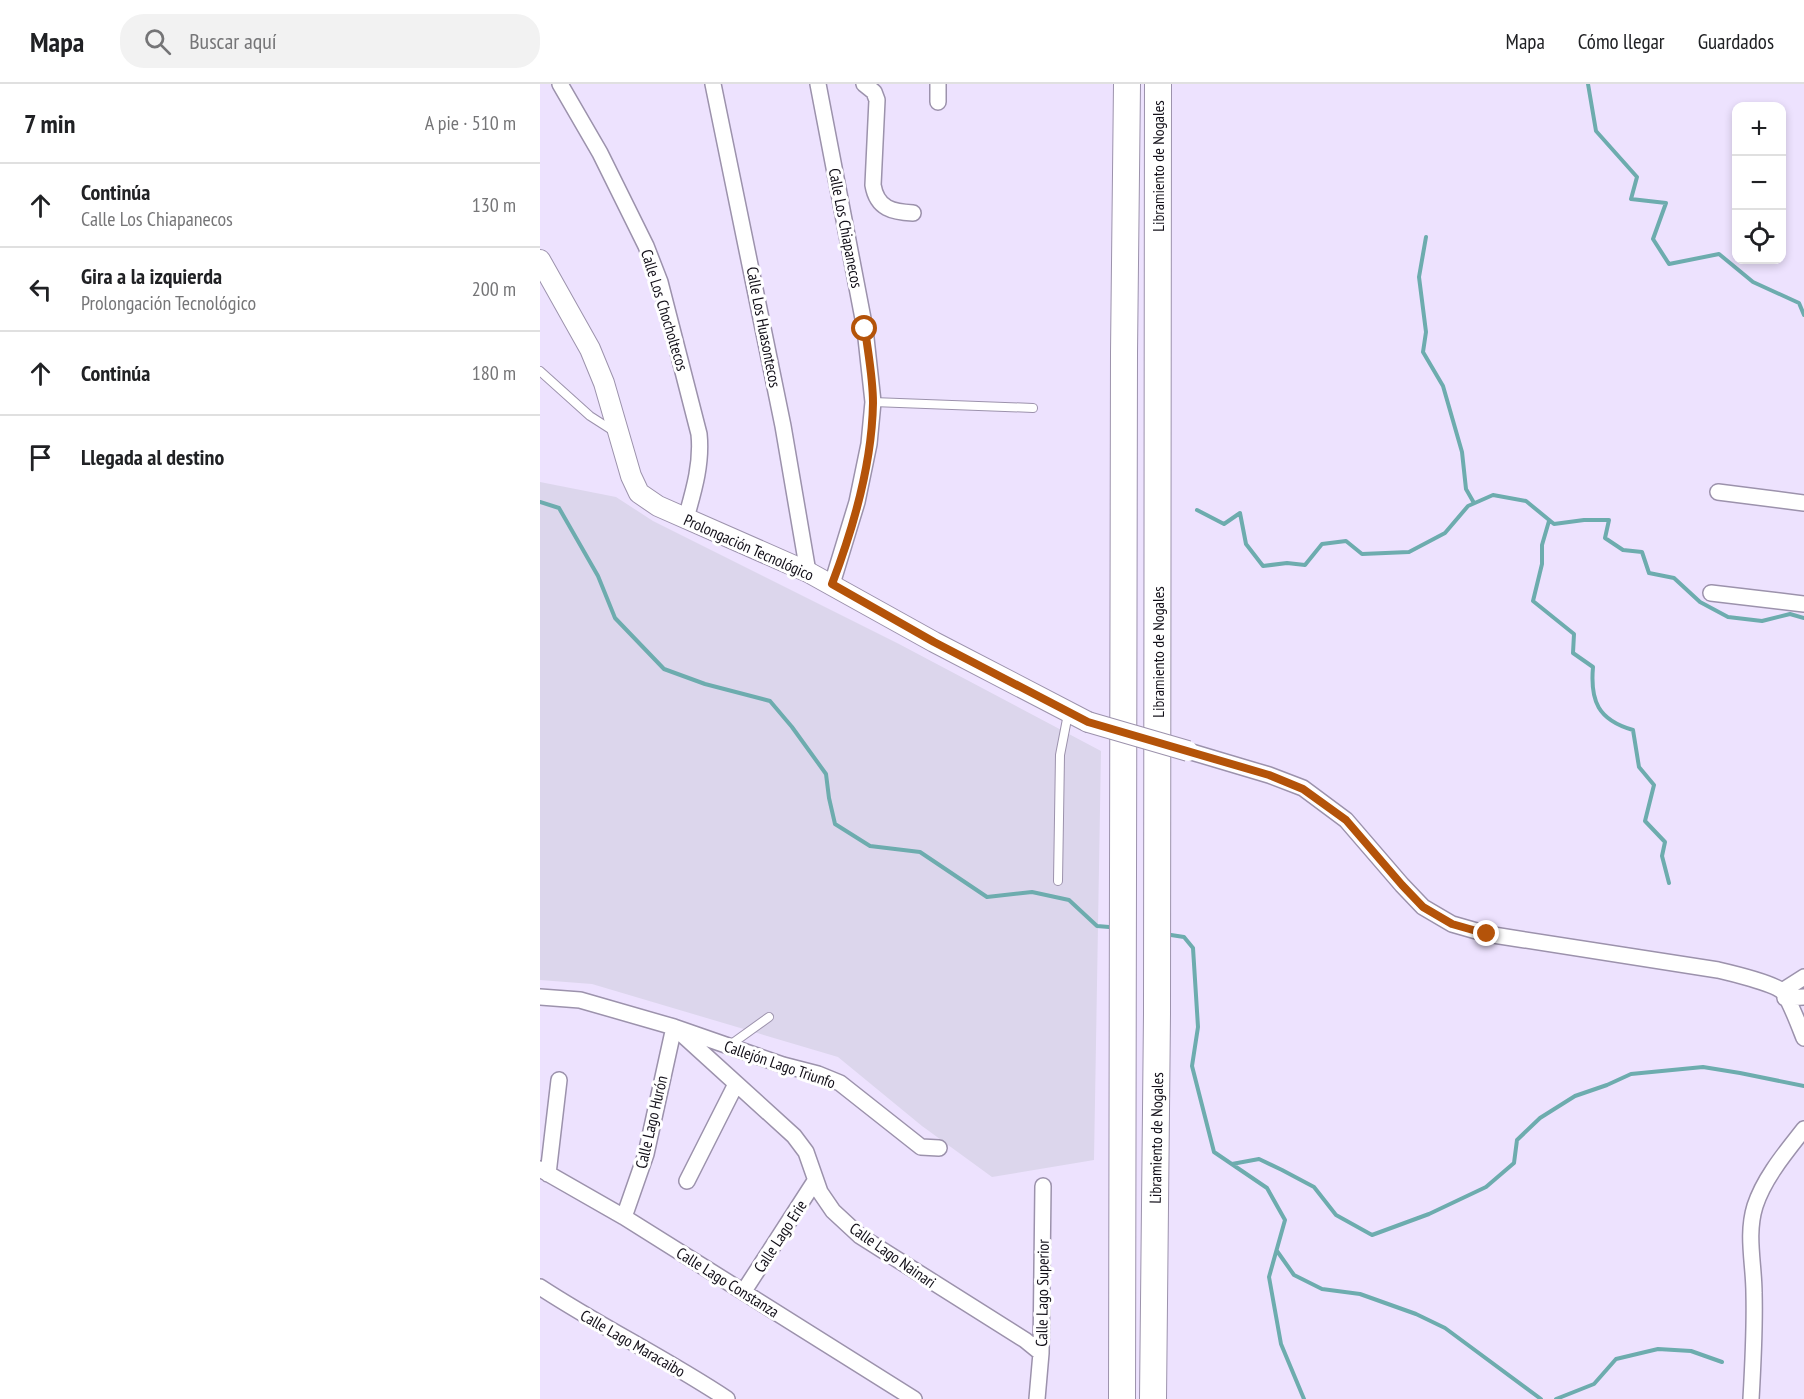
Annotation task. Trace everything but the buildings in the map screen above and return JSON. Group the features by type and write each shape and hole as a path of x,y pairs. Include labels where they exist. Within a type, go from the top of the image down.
{"highway":[{"name":"Libramiento de Nogales","path":"1122,1399 1124,353 1127,84"},
{"name":"Libramiento de Nogales","path":"1153,1399 1157,1014 1158,84"}],"street":[{"name":"Calle Los Chocholtecos","path":"560,84 600,153 629,210 660,282 699,434 698,471 686,518"},
{"name":"Calle Los Huasontecos","path":"713,84 783,426 808,572"},
{"name":"Calle Los Chiapanecos","path":"818,84 865,329 873,402 869,444 857,502 832,584"},
{"path":"864,84 874,92 877,100 874,193 885,208 895,212 914,213"},
{"path":"938,84 938,102"},
{"name":"Prolongación Tecnológico","path":"540,260 590,349 604,383 630,476 639,493 658,506 832,584 934,642 1068,713 1088,722 1188,751"},
{"path":"1718,492 1804,503"},
{"path":"1711,593 1804,604"},
{"path":"1188,751 1269,775 1310,793 1346,820 1423,907 1452,924 1487,934 1718,970 1752,979 1784,994 1804,997"},
{"path":"1784,994 1804,977"},
{"path":"1784,994 1804,1038"},
{"name":"Callejón Lago Triunfo","path":"540,997 580,1000 674,1026 783,1065 818,1074 840,1083 921,1147 939,1148"},
{"name":"Calle Lago Nainari","path":"674,1026 794,1136 806,1152 820,1192 833,1211 860,1236 1025,1340 1041,1353"},
{"name":"Calle Lago Hurón","path":"624,1217 646,1154 674,1026"},
{"path":"544,1172 559,1080"},
{"path":"687,1181 736,1084"},
{"path":"1750,1399 1754,1342 1754,1290 1750,1238 1752,1220 1763,1187 1804,1128"},
{"name":"Calle Lago Constanza","path":"544,1172 624,1217 914,1399"},
{"name":"Calle Lago Erie","path":"744,1291 815,1180"},
{"name":"Calle Lago Superior","path":"1037,1399 1041,1353 1043,1186"},
{"name":"Calle Lago Maracaibo","path":"540,1287 727,1399"}],"lane":[{"path":"540,371 590,416 618,434"},
{"path":"873,402 1033,408"},
{"path":"1058,881 1060,755 1068,713"},
{"path":"728,1046 769,1017"}],"shaded area":[{"path":"540,482 616,497 653,521 899,644 1101,751 1094,1160 992,1177 922,1126 838,1057 592,984 540,980"}],"waterway":[{"path":"1588,84 1596,131 1637,177 1631,199 1666,203 1653,239 1669,264 1719,254 1753,282 1799,303 1804,315"},
{"path":"1426,237 1419,277 1426,332 1423,352 1443,386 1462,452 1466,489 1474,503"},
{"path":"1197,510 1224,524 1240,513 1246,544 1263,566 1287,563 1305,565 1322,544 1346,541 1362,554 1409,552 1445,533 1468,506 1493,495 1526,501 1554,524 1584,520 1609,520 1605,538 1623,550 1642,552 1649,573 1674,578 1700,602 1728,617 1762,621 1790,614 1804,618"},
{"path":"540,502 559,508 598,576 615,618 664,669 705,684 770,701 826,774 835,824 870,846 920,852 987,897 1032,892 1069,900 1097,926 1109,927"},
{"path":"1549,521 1542,545 1542,564 1533,601 1574,634 1573,653 1593,667 1595,699 1604,715 1621,726 1633,730 1639,767 1654,785 1645,821 1665,842 1662,856 1669,883"},
{"path":"1171,935 1184,937 1193,948 1198,1027 1192,1066 1214,1152 1267,1188 1285,1220 1269,1277 1281,1344 1304,1399"},
{"path":"1232,1164 1259,1159 1282,1170 1314,1187 1336,1215 1372,1235 1429,1214 1486,1187 1514,1163 1517,1140 1540,1118 1575,1096 1631,1074 1703,1067 1804,1086"},
{"path":"1277,1251 1294,1275 1322,1289 1360,1294 1416,1314 1445,1328 1541,1399"},
{"path":"1556,1399 1594,1384 1616,1359 1658,1349 1691,1351 1722,1362"}],"route":[{"path":"865,329 873,402 869,444 857,502 832,584 934,642 1088,722 1269,775 1303,789 1346,820 1423,907 1452,924 1487,934"}]}
